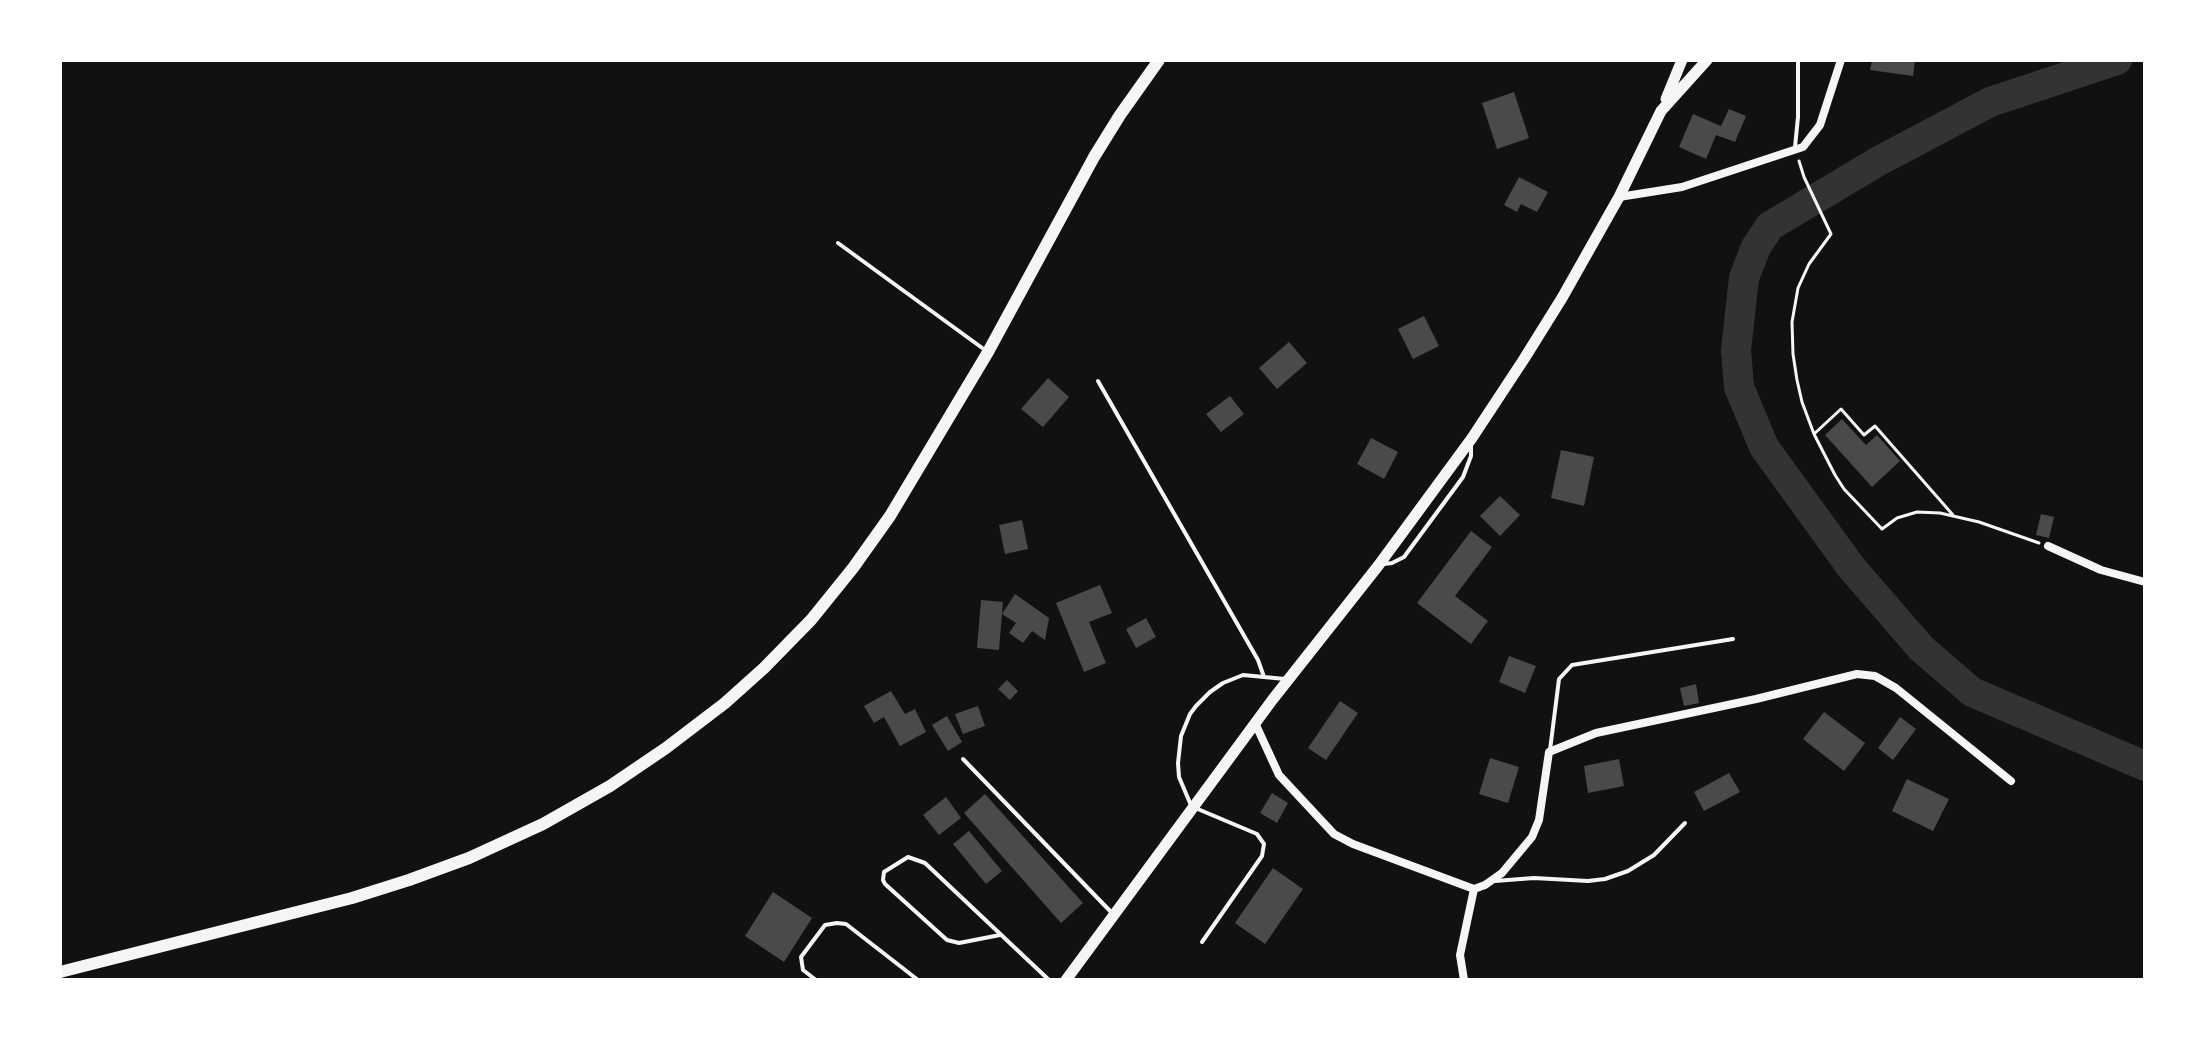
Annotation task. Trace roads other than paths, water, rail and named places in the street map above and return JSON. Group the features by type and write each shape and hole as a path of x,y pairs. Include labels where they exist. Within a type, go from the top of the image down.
{"main road":[{"path":"60,972 352,898 469,858 586,800 632,772 686,734 733,695 764,668 822,607 890,516 988,352 1099,149 1159,60"},
{"path":"1066,980 1255,723 1378,566 1472,438 1532,347 1619,197 1682,60"},
{"path":"1661,111 1707,60"}],"street":[{"path":"1619,197 1682,187 1803,147 1820,125 1841,60"},
{"path":"2048,546 2101,570 2145,582"},
{"path":"1255,723 1279,775 1334,834 1474,889 1502,873 1532,837 1539,820 1549,752 1596,733 1857,674 1875,676 1896,688 2011,781"},
{"path":"1464,980 1460,955 1474,889"}],"lane":[{"path":"1795,149 1798,60"},
{"path":"838,243 988,352"},
{"path":"1098,381 1258,660 1264,677"},
{"path":"1549,752 1559,679 1572,665 1733,639"},
{"path":"1202,942 1262,856 1264,844 1257,834 1193,807 1182,787 1178,763 1181,736 1190,714 1203,698 1223,683 1243,675 1288,679"},
{"path":"963,759 1114,915"},
{"path":"1491,881 1605,879 1628,871 1654,855 1685,823"},
{"path":"1000,935 959,943 947,940 885,884 884,872 908,857 925,863 1049,980"},
{"path":"816,980 803,970 801,957 825,925 837,923 846,924 918,980"}],"waterway":[{"path":"2117,60 1990,102 1877,162 1770,226 1756,247 1744,278 1736,350 1739,387 1764,447 1851,567 1921,648 1972,692 2145,766"}]}
